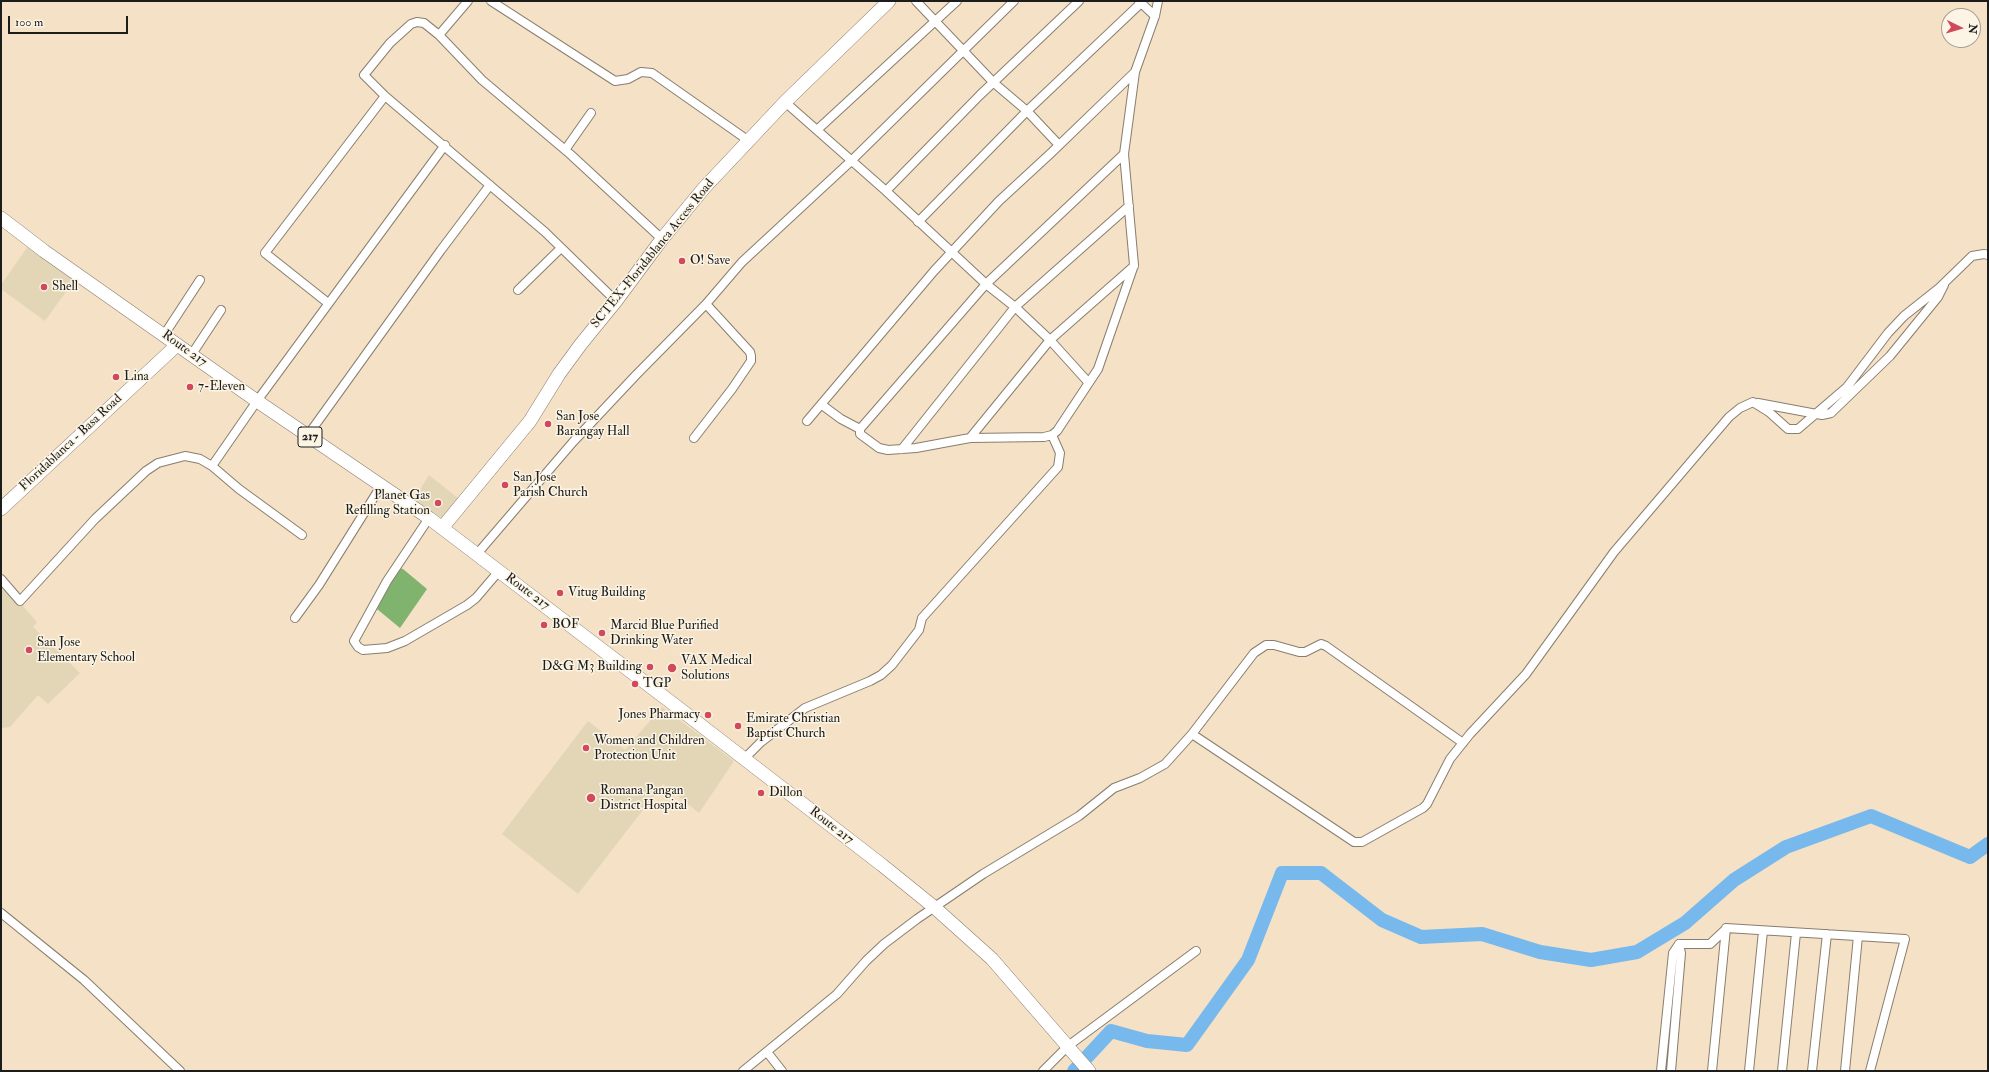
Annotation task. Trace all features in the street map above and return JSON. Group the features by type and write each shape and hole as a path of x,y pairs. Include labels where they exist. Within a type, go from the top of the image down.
{"main road":[{"name":"SCTEX-Floridablanca Access Road","path":"442,528 530,421 563,368 616,301 662,239 704,188 784,102 889,1"},
{"name":"Route 217","path":"1,218 44,251 177,345 429,518 744,759 934,907 992,959 1089,1071"},
{"name":"Floridablanca - Basa Road","path":"1,509 177,345"}],"street":[{"path":"438,35 468,1"},
{"path":"491,1 615,81 628,80 641,72 652,73 748,140"},
{"path":"916,1 994,83 1027,112 1059,146"},
{"path":"817,130 957,1"},
{"path":"477,554 573,442 636,374 706,304 742,262 850,162 1014,1"},
{"path":"886,191 1079,1"},
{"path":"1124,154 986,284 860,429 860,434 879,448 902,449 970,438 1052,435 1057,431 1098,369 1134,266 1124,154 1135,72 1155,16 1158,1"},
{"path":"918,222 1027,112 1140,2 1155,16"},
{"path":"616,301 561,248 445,145 385,96 364,75 390,43 411,24 417,22 424,23 438,35 482,80 566,150 662,239"},
{"path":"807,422 934,271 998,201 1059,146 1135,72"},
{"path":"328,303 264,253 385,96"},
{"path":"784,102 817,130 850,162 886,191 986,284 1015,307 1050,340 1088,382"},
{"path":"566,150 591,113"},
{"path":"212,466 328,303 445,145"},
{"path":"308,435 441,250 490,186"},
{"path":"902,449 1015,307 1129,206"},
{"path":"518,290 561,248"},
{"path":"1753,402 1769,412 1788,429 1798,429 1847,387 1888,334 1904,316 1945,283 1972,256 1984,254 1988,255"},
{"path":"970,438 1050,340 1134,266"},
{"path":"164,335 200,280"},
{"path":"1192,734 1354,842 1358,843 1423,808 1427,804 1450,759 1526,674 1614,552 1650,507 1729,417 1740,408 1753,402 1822,415 1832,413 1890,356 1938,297 1945,283"},
{"path":"694,438 732,389 751,361 752,356 706,304"},
{"path":"192,354 221,310"},
{"path":"822,405 841,419 860,429"},
{"path":"744,759 767,738 806,708 870,681 881,675 892,665 919,630 922,618 1058,467 1060,453 1052,435"},
{"path":"1,579 20,601 95,519 146,472 158,463 185,456 200,458 212,466 239,489 302,535"},
{"path":"295,618 318,585 381,486"},
{"path":"429,518 390,574 354,641 358,647 363,650 387,648 405,641 467,605 476,598 499,571"},
{"path":"743,1071 837,994 866,960 884,944 934,907 983,874 1079,816 1114,788 1140,778 1165,764 1192,734 1254,653 1266,645 1274,645 1299,652 1305,652 1321,644 1337,652 1463,743"},
{"path":"1,913 84,980 180,1071"},
{"path":"1712,1071 1726,928"},
{"path":"1679,944 1710,944 1726,928 1905,939 1870,1071"},
{"path":"1749,1071 1762,930"},
{"path":"1782,1071 1796,933"},
{"path":"1812,1071 1827,934"},
{"path":"1845,1071 1858,936"},
{"path":"1661,1071 1673,953 1679,944"},
{"path":"1671,1071 1681,953 1679,944"},
{"path":"1043,1071 1196,951"},
{"path":"767,1052 782,1071"}],"shaded area":[{"path":"28,246 75,279 45,321 1,289 1,285"},
{"path":"429,475 459,499 443,519 414,499"},
{"name":"San Jose Elementary School","path":"1,581 37,622 33,627 80,673 48,704 38,695 10,727 1,728"},
{"name":"Romana Pangan District Hospital","path":"662,707 734,761 699,813 663,784 578,894 502,834 588,721 625,750"}],"green space":[{"path":"399,568 403,569 427,589 400,628 377,609"}],"waterway":[{"path":"1074,1071 1111,1031 1147,1041 1187,1045 1248,960 1282,873 1321,873 1382,920 1421,937 1482,934 1540,952 1591,960 1637,952 1685,923 1734,880 1786,847 1871,816 1970,857 1988,844"}],"place":[{"name":"O! Save","path":"682,261"},
{"name":"Shell","path":"44,287"},
{"name":"Lina","path":"116,377"},
{"name":"7-Eleven","path":"190,387"},
{"name":"San Jose Barangay Hall","path":"548,424"},
{"name":"San Jose Parish Church","path":"505,485"},
{"name":"Planet Gas Refilling Station","path":"438,503"},
{"name":"Vitug Building","path":"560,593"},
{"name":"BOF","path":"544,625"},
{"name":"Marcid Blue Purified Drinking Water","path":"602,633"},
{"name":"San Jose Elementary School","path":"29,650"},
{"name":"D&G M3 Building","path":"650,667"},
{"name":"VAX Medical Solutions","path":"672,668"},
{"name":"TGP","path":"635,684"},
{"name":"Jones Pharmacy","path":"708,715"},
{"name":"Emirate Christian Baptist Church","path":"738,726"},
{"name":"Women and Children Protection Unit","path":"586,748"},
{"name":"Dillon","path":"761,793"},
{"name":"Romana Pangan District Hospital","path":"591,798"}]}
